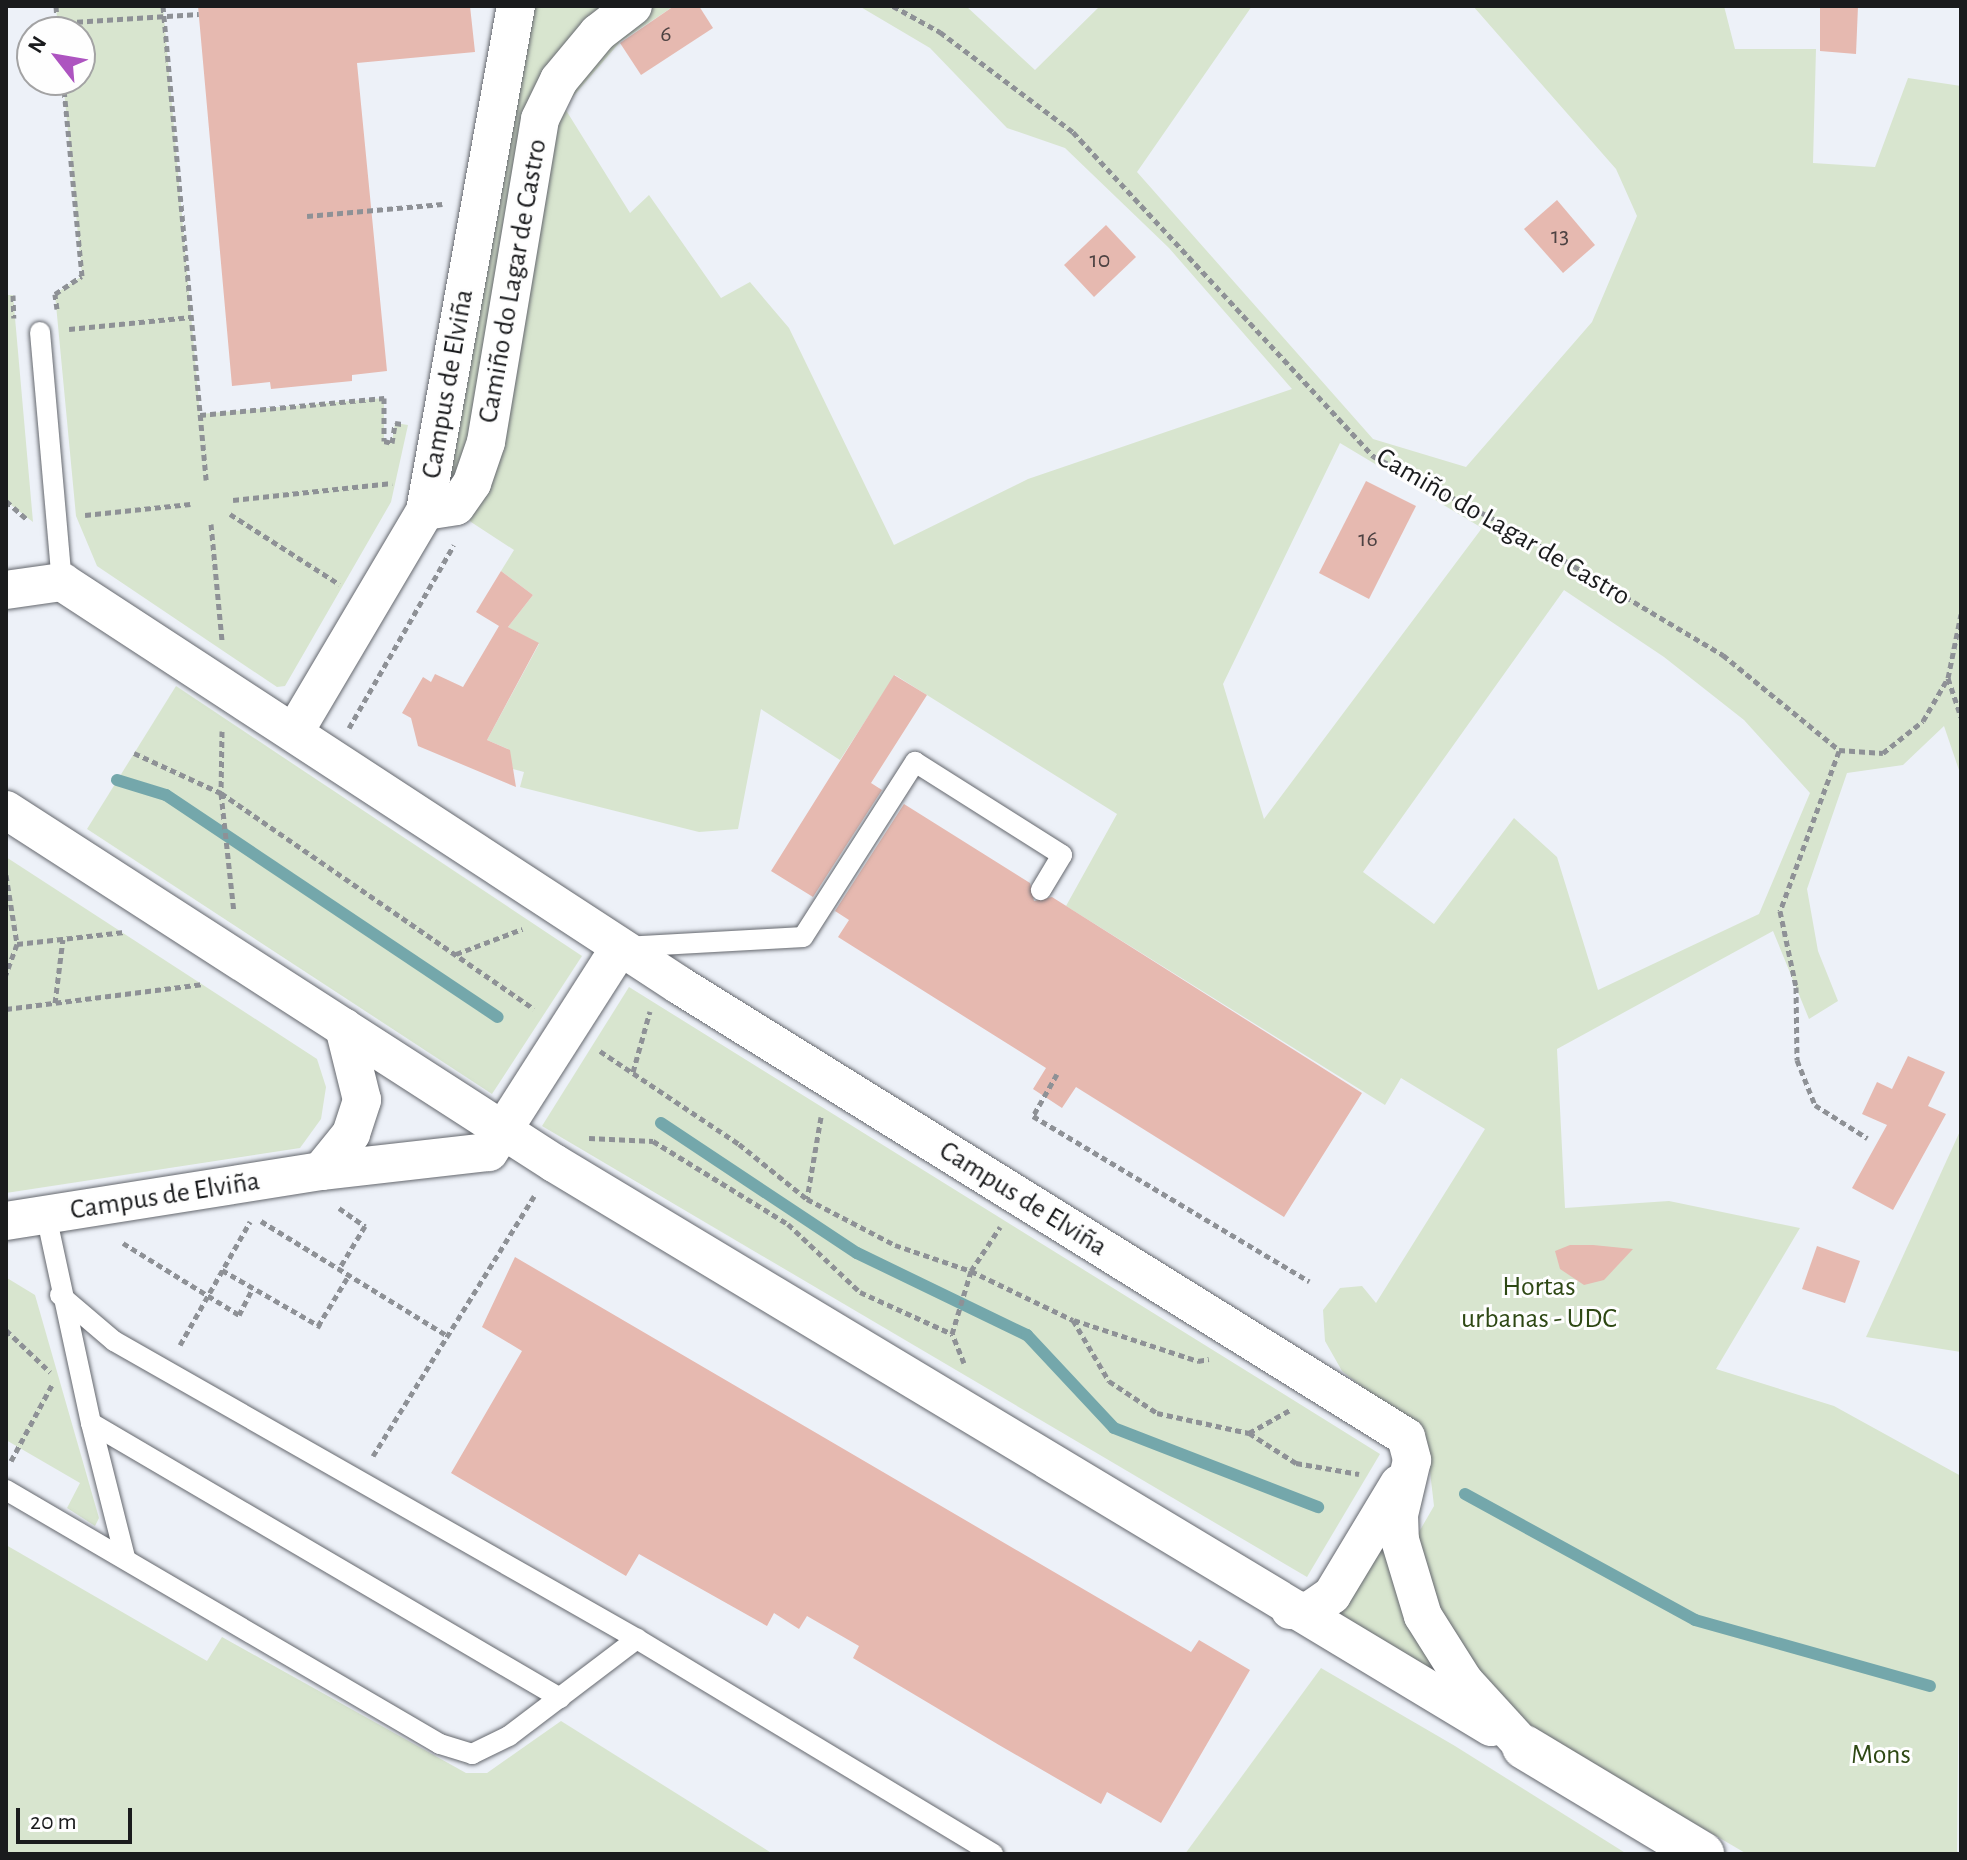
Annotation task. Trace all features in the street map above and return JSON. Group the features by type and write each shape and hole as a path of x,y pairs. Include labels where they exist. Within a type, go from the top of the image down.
{"street":[{"name":"Campus de Elviña","path":"295,731 410,502 516,6"},
{"name":"Camiño do Lagar de Castro","path":"410,502 456,506 472,483 486,442 540,119 559,80 598,33 633,6"},
{"name":"Campus de Elviña","path":"62,582 295,731 679,985 1406,1437 1405,1474"},
{"path":"6,590 62,582"},
{"path":"6,810 505,1132 545,1178 1290,1610 1702,1854"},
{"name":"Campus de Elviña","path":"7,1222 209,1189 332,1191 489,1152 505,1132 620,947"},
{"path":"332,1191 362,1100 344,1027"},
{"path":"1290,1610 1309,1611 1332,1595 1405,1474"},
{"path":"1405,1474 1399,1515 1400,1540 1423,1616 1464,1681 1524,1747"}],"lane":[{"path":"50,331 62,582"},
{"path":"620,947 803,937 915,762 1062,855 1041,890"},
{"path":"59,1213 60,1295 125,1557"},
{"path":"60,1295 95,1330 637,1639 993,1854"},
{"path":"91,1423 560,1698"},
{"path":"6,1490 440,1744 472,1754 509,1736 637,1639"}],"path":[{"path":"163,6 206,480"},
{"name":"Camiño do Lagar de Castro","path":"893,6 940,32 1073,132 1373,456 1505,525 1723,655 1839,750"},
{"path":"96,20 199,14"},
{"path":"58,318 55,294 82,276 65,96"},
{"path":"307,216 451,203"},
{"path":"50,331 191,317"},
{"path":"200,415 384,398 384,441 392,443 395,423 408,425"},
{"path":"405,439 411,410"},
{"path":"399,468 397,483 410,502"},
{"path":"233,500 397,483"},
{"path":"81,528 76,516 190,504"},
{"path":"230,514 343,587"},
{"path":"210,641 223,649 211,524"},
{"path":"333,756 458,538"},
{"path":"335,600 350,575"},
{"path":"1867,1138 1815,1105 1801,1071 1796,987 1780,911 1839,750 1883,753 1906,739 1948,678 1961,614"},
{"path":"1948,678 1961,717"},
{"path":"226,686 221,793 227,862"},
{"path":"134,753 221,793 568,1032 633,1072 807,1199 895,1245 971,1271 1073,1320 1198,1361 1265,1348"},
{"path":"6,875 17,944 6,975"},
{"path":"455,954 564,910"},
{"path":"17,944 185,925"},
{"path":"55,1003 63,939"},
{"path":"6,1009 205,983 218,990"},
{"path":"633,1072 653,1002 679,985"},
{"path":"1057,1074 1033,1116 1309,1281"},
{"path":"807,1199 827,1076"},
{"path":"360,1479 567,1141 653,1141 788,1224 860,1292 952,1334"},
{"path":"523,1187 545,1178"},
{"path":"209,1189 448,1336"},
{"path":"956,1323 971,1271 1020,1196"},
{"path":"59,1213 239,1315 253,1288"},
{"path":"253,1216 269,1214"},
{"path":"166,1370 253,1216"},
{"path":"339,1269 365,1226"},
{"path":"222,1270 319,1327 349,1275"},
{"path":"1073,1320 1109,1381 1157,1413 1249,1433 1296,1463 1368,1475 1405,1474"},
{"path":"6,1330 56,1378 84,1394"},
{"path":"6,1469 56,1378"}],"green space":[{"path":"56,6 163,6 200,414 384,398 384,441 392,442 395,423 408,425 391,502 285,686 277,687 97,566 76,516 55,294 82,276 65,96 96,96 96,16 57,16"},
{"path":"533,6 674,6 620,42 564,107 630,213 649,195 721,298 750,282 789,328 894,545 1028,479 1292,389 1169,248 1065,148 1007,128 930,48 859,6 966,6 1035,70 1100,6 1252,6 1137,172 1373,439 1466,467 1592,322 1637,216 1616,169 1473,6 1724,6 1735,49 1816,49 1813,163 1875,167 1908,78 1961,86 1961,776 1944,726 1903,765 1847,773 1807,889 1818,951 1838,1001 1809,1019 1773,931 1557,1049 1565,1208 1669,1201 1800,1228 1716,1369 1834,1406 1961,1476 1957,1854 1747,1854 1511,1716 1437,1609 1412,1544 1434,1506 1426,1437 1342,1371 1325,1341 1323,1310 1340,1288 1362,1286 1376,1303 1485,1129 1401,1078 1385,1105 1066,906 1117,814 895,675 840,760 761,709 738,829 699,832 520,787 524,772 513,769 508,749 487,740 539,644 508,627 533,595 501,571 514,550 471,522 442,477","holes":["1340,443 1482,528 1264,819 1223,684","1564,590 1664,657 1744,720 1810,793 1759,914 1598,990 1557,857 1514,818 1434,924 1363,872"]},
{"path":"6,295 13,295 33,522 6,501"},
{"path":"176,686 582,956 492,1094 87,829"},
{"path":"6,857 317,1059 326,1087 321,1119 300,1148 6,1193"},
{"path":"629,987 1380,1454 1307,1577 542,1126"},
{"path":"1961,1129 1961,1352 1866,1337"},
{"path":"7,1278 35,1295 99,1518 95,1526 67,1508 80,1483 6,1440"},
{"path":"1387,1534 1441,1676 1330,1624"},
{"path":"6,1545 207,1661 222,1637 466,1773 487,1773 561,1721 773,1854 6,1854"},
{"path":"1321,1668 1455,1746 1627,1854 1185,1854"}],"building":[{"path":"198,6 470,6 475,52 357,63 387,371 352,375 352,381 271,389 270,382 232,386"},
{"path":"674,6 699,6 713,28 641,75 620,43"},
{"path":"1820,6 1858,6 1856,54 1820,51"},
{"path":"1557,200 1595,245 1563,273 1524,229"},
{"path":"1106,225 1136,257 1094,297 1064,265"},
{"path":"1366,481 1416,506 1369,599 1319,573"},
{"path":"501,571 533,595 508,627 539,643 487,740 510,750 516,787 418,746 411,718 402,713 423,677 431,682 435,674 463,687 499,626 476,612"},
{"path":"894,675 927,695 871,783 882,790 813,897 771,871"},
{"path":"904,804 1030,883 1034,901 1052,897 1362,1093 1284,1217 1076,1087 1062,1108 1033,1089 1046,1068 838,937 849,920 835,911"},
{"path":"1908,1056 1945,1072 1928,1106 1946,1114 1893,1210 1852,1188 1887,1125 1862,1114 1877,1082 1892,1089"},
{"path":"1570,1245 1633,1249 1604,1280 1584,1285 1560,1269 1555,1251"},
{"path":"1817,1246 1860,1261 1845,1303 1802,1289"},
{"path":"515,1257 1191,1652 1199,1640 1250,1670 1161,1823 1107,1792 1101,1804 999,1745 853,1658 859,1646 807,1616 799,1629 774,1613 767,1626 639,1554 626,1576 451,1473 522,1351 482,1327"}],"waterway":[{"path":"117,780 166,795 498,1017"},
{"path":"661,1123 857,1253 1027,1335 1114,1428 1318,1507"},
{"path":"1465,1494 1695,1620 1930,1686"}],"park label":[{"name":"Hortas urbanas - UDC","path":"1539,1303"},
{"name":"Mons","path":"1881,1755"}]}
